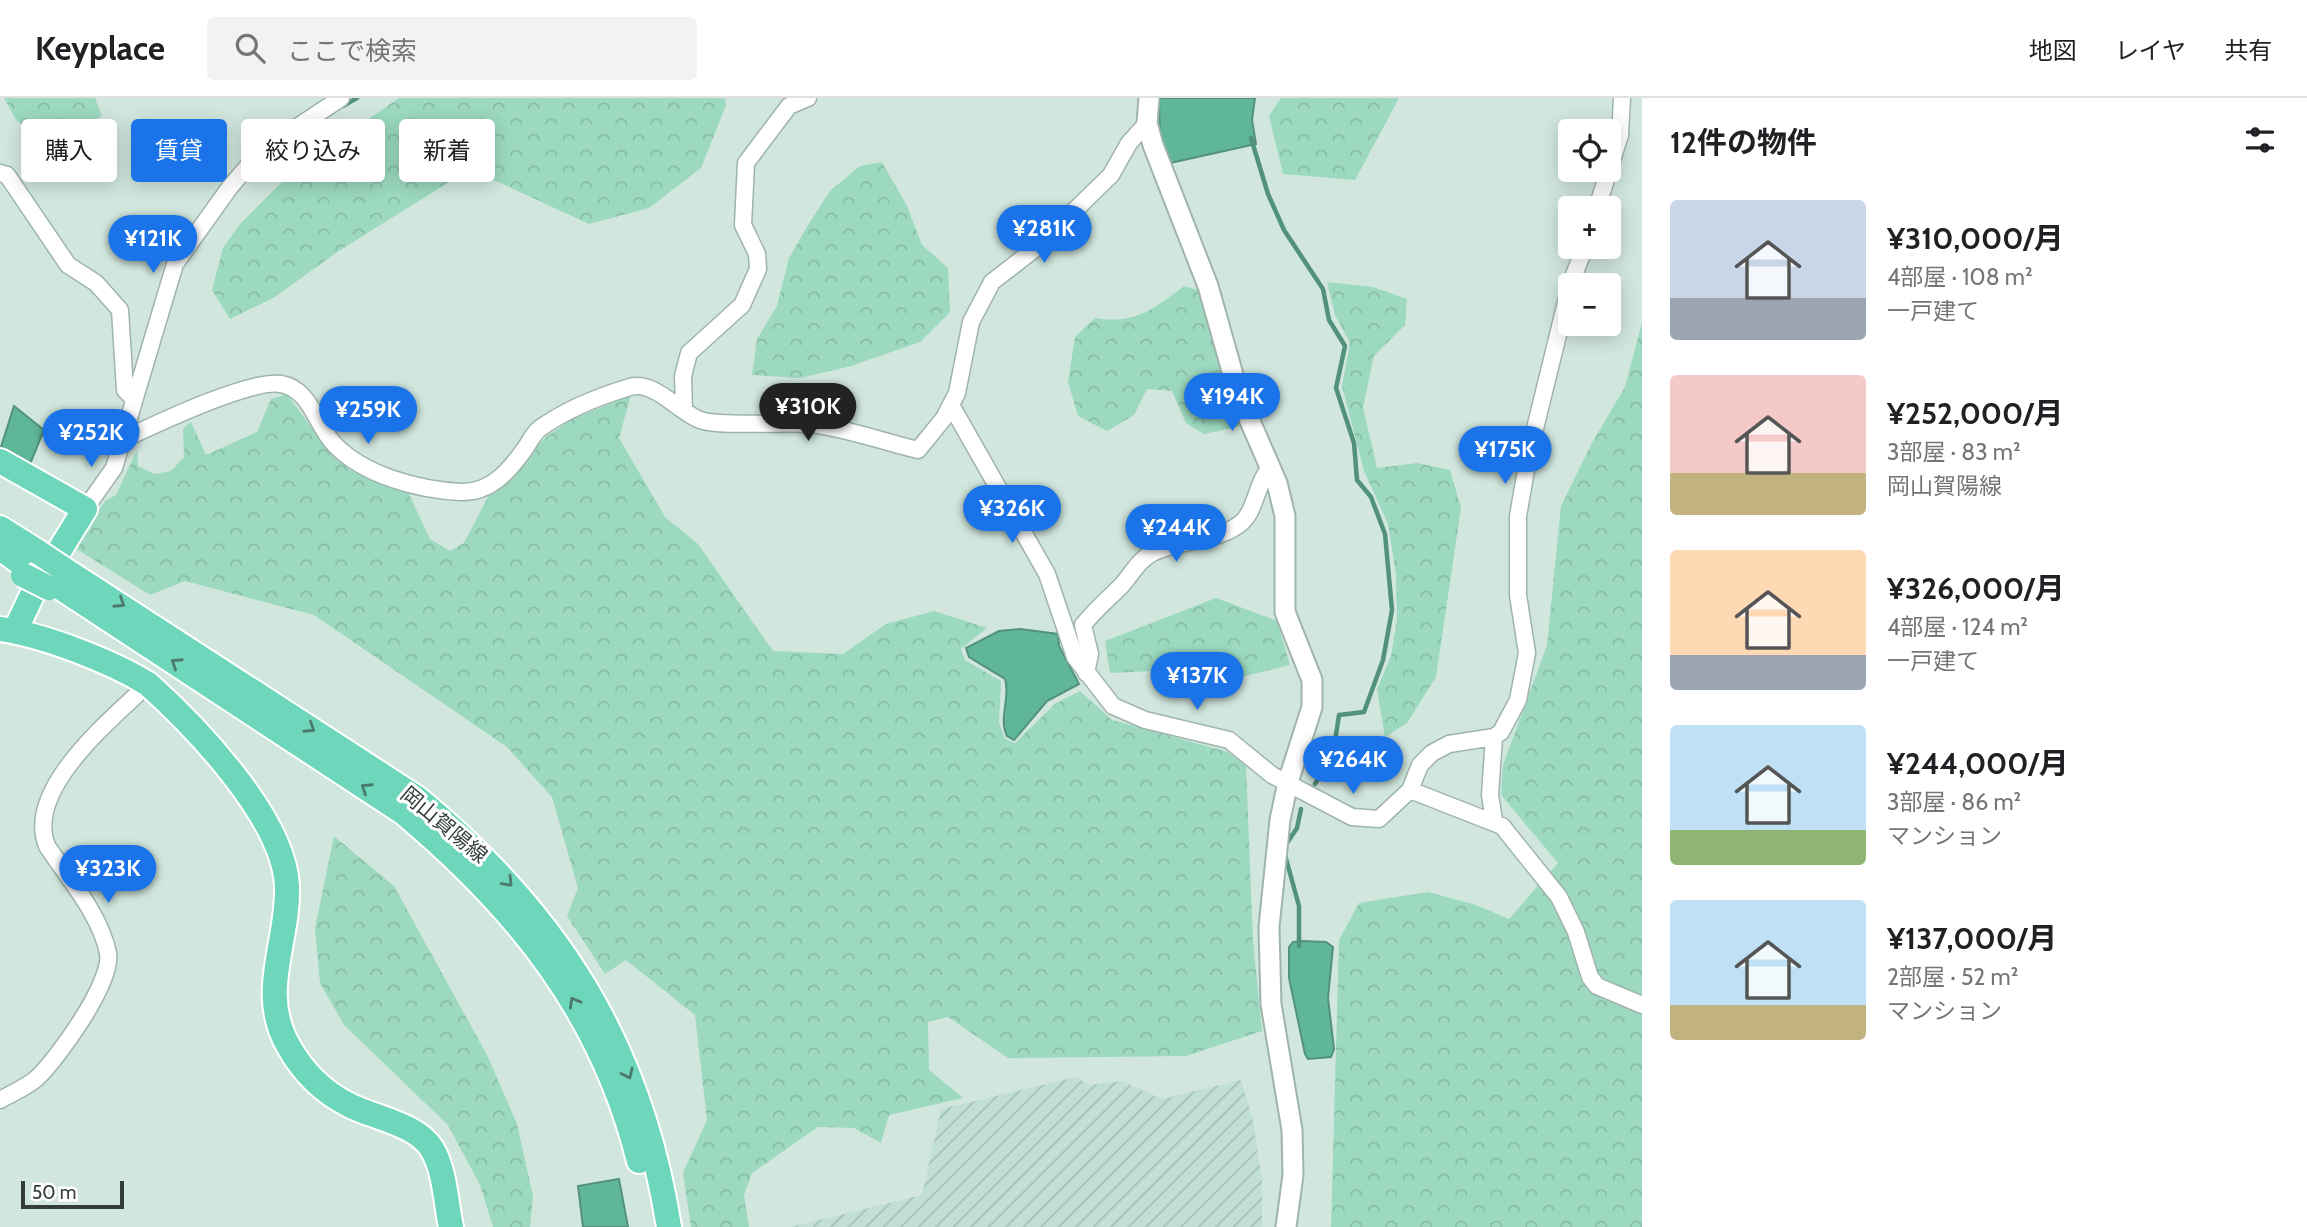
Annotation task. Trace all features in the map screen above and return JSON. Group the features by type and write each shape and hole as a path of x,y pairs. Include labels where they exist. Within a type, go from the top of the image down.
{"main road":[{"path":"0,461 85,509 7,630 133,674 148,684 237,779 263,813 280,854 287,883 286,908 273,979 275,1013 286,1043 302,1069 323,1089 348,1105 422,1137 433,1150 438,1164 451,1227"},
{"name":"岡山賀陽線","path":"0,528 30,565"},
{"name":"岡山賀陽線","path":"0,548 417,798 467,840 516,890 582,979 628,1074 652,1147 669,1227"},
{"name":"岡山賀陽線","path":"0,560 30,565"},
{"name":"岡山賀陽線","path":"54,579 78,598 404,813 453,854 502,903 542,953 590,1032 636,1150 653,1227"}],"street":[{"path":"85,509 114,468 175,264 198,229 261,151 341,98"},
{"path":"684,410 683,376 689,353 742,305 758,269 757,254 743,225 746,163 789,106 808,98"},
{"path":"1149,98 1147,123 1153,145 1208,286 1239,396 1271,467 1285,516 1285,612 1312,680 1312,707 1288,782 1272,884 1269,953 1271,1004 1292,1130 1293,1175 1286,1227"},
{"path":"1601,196 1620,135 1622,98"},
{"path":"122,440 234,395 265,384 279,384 302,394 334,445 361,464 423,488 477,492 493,484 508,471 536,431 561,414 634,385 657,393 701,421 813,425 918,450 957,393 971,322 992,282 1036,248 1111,175 1129,143 1147,123"},
{"path":"0,173 7,175 68,265 96,283 120,310 125,390 134,399"},
{"path":"1410,790 1420,765 1432,752 1449,744 1494,737 1501,732 1518,700 1527,653 1516,560 1518,516 1529,453 1558,335"},
{"path":"951,405 1047,573 1075,657 1113,706 1145,720 1229,740 1272,775 1352,817 1379,819 1405,791 1410,790 1493,820 1502,826 1559,897 1576,932 1590,977 1597,986 1642,1005"},
{"path":"1086,673 1090,654 1083,625 1099,604 1121,586 1138,563 1154,552 1238,526 1250,510 1262,475 1271,467"},
{"path":"0,1100 36,1079 86,1012 103,979 109,957 104,940 94,918 47,846 42,834 44,816 60,778 80,750 148,684"},
{"path":"1493,820 1490,795 1494,737"}],"shaded area":[{"path":"1159,98 1255,98 1252,120 1256,144 1170,163 1160,134"},
{"path":"14,406 44,430 30,464 1,447"},
{"path":"1020,629 1058,634 1059,646 1079,684 1047,701 1014,740 1007,736 1005,729 1005,679 969,657 966,648 999,631"},
{"path":"1293,942 1326,942 1333,947 1328,998 1334,1049 1331,1057 1308,1059 1305,1054 1289,978 1289,947"},
{"path":"1076,1077 1088,1085 1122,1081 1162,1099 1241,1080 1252,1116 1262,1179 1262,1227 790,1227 922,1195 941,1109"},
{"path":"619,1179 628,1227 583,1227 578,1186"}],"green space":[{"path":"4,98 95,98 102,116 96,119 21,119 21,124"},
{"path":"399,98 725,98 726,105 701,168 649,208 589,224 495,181 495,119 399,119 399,182 449,182 337,252 275,297 230,319 212,290 223,248 240,224 282,182 385,182 385,119 369,119"},
{"path":"1281,98 1399,98 1355,180 1283,174 1269,116"},
{"path":"882,162 907,206 922,245 948,268 950,312 920,342 851,366 800,378 752,375 757,339 777,306 789,258 808,225 830,191 860,166"},
{"path":"1327,282 1373,287 1407,299 1405,325 1374,356 1363,407 1377,468 1417,463 1450,470 1461,508 1436,677 1407,723 1385,737 1377,689 1391,656 1397,620 1396,574 1388,524 1364,471 1342,386 1350,343 1335,315"},
{"path":"1184,286 1198,290 1222,376 1242,426 1204,434 1186,423 1172,391 1147,389 1134,415 1107,431 1078,416 1068,382 1075,337 1095,318 1109,320 1132,317 1153,308"},
{"path":"1642,322 1642,1227 1331,1227 1339,940 1359,903 1428,892 1476,905 1509,919 1558,863 1501,795 1503,765 1547,645 1561,506 1592,443 1625,387"},
{"path":"287,394 328,450 350,470 407,490 430,539 450,551 464,543 488,497 546,437 570,420 631,395 619,438 665,517 698,544 773,651 843,654 886,624 934,611 987,628 961,649 965,660 1001,681 999,723 1005,739 1015,743 1055,704 1080,691 1112,720 1228,752 1246,766 1253,941 1262,1031 1186,1056 1008,1058 948,1017 928,1022 929,1070 963,1098 889,1115 881,1143 854,1128 818,1127 752,1173 744,1195 749,1227 691,1227 683,1173 707,1120 695,1015 626,960 605,974 567,916 578,888 552,797 507,747 314,615 185,581 150,595 75,548 105,501 116,495 137,450 138,466 154,474 171,471 184,457 183,429 191,422 206,455 257,432 271,399"},
{"path":"1216,598 1277,621 1290,665 1245,676 1221,668 1110,673 1105,641"},
{"path":"334,836 394,886 488,1057 517,1124 533,1196 530,1227 493,1227 480,1185 448,1125 344,1025 320,983 315,928"}],"waterway":[{"path":"343,106 357,98"},
{"path":"1251,138 1268,194 1284,230 1323,289 1329,320 1345,346 1336,388 1354,443 1357,480 1371,497 1385,534 1392,610 1383,660 1364,712 1339,715 1333,754 1315,784"},
{"path":"1285,846 1297,828 1301,809"},
{"path":"1285,855 1299,906 1299,946"}]}
